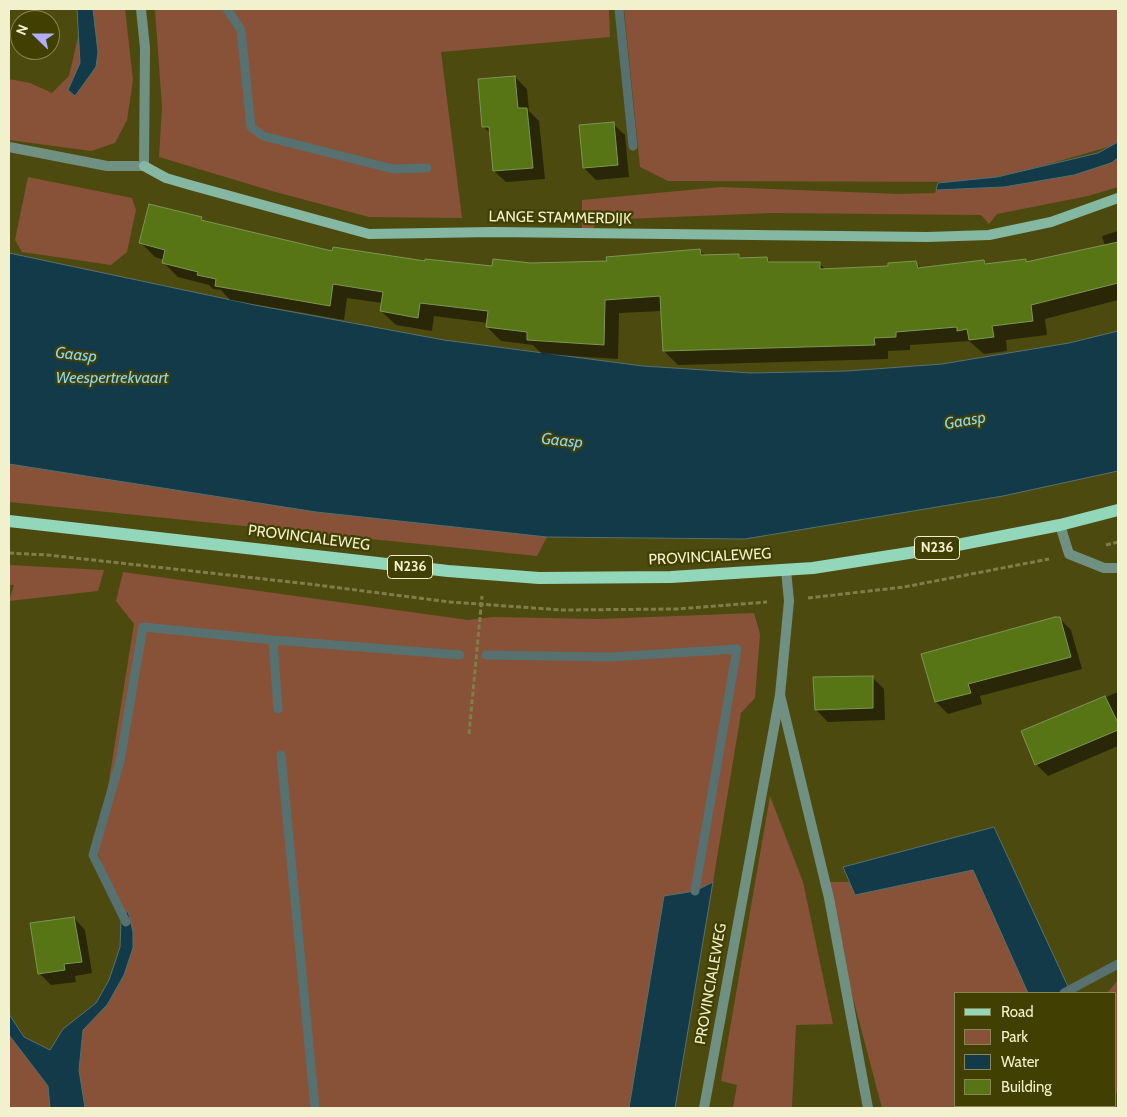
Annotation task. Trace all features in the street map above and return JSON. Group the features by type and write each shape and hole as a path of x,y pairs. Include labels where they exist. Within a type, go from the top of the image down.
{"main road":[{"name":"PROVINCIALEWEG","path":"9,520 484,574 539,578 671,577 813,568 918,552 1060,526 1118,510"}],"street":[{"path":"141,9 145,48 144,166"},
{"name":"LANGE STAMMERDIJK","path":"9,146 107,166 144,166 166,178 369,234 493,232 988,236 1051,222 1118,198"},
{"path":"1060,526 1069,554 1104,568 1118,568"},
{"name":"PROVINCIALEWEG","path":"704,1108 780,695 789,601 786,570"},
{"path":"780,695 829,898 868,1108"}],"path":[{"path":"469,734 484,574"}],"green space":[{"path":"93,9 125,9 133,80 127,120 115,143 91,151 9,140 9,79 30,83 52,93 69,76 80,28 80,63 68,90 75,96 98,52"},
{"path":"155,9 609,9 610,37 441,52 462,218 369,217 272,191 159,157 162,107"},
{"path":"624,9 1118,9 1118,144 977,182 668,181 640,167"},
{"path":"1118,158 1118,187 1088,196 997,214 989,224 981,215 772,213 600,220 593,228 582,229 582,200 721,187 900,194 935,193 936,190 1004,187 1074,175 1111,163"},
{"path":"28,177 132,198 136,210 127,252 111,265 22,252 15,240"},
{"path":"9,464 316,512 547,537 537,556 9,502"},
{"path":"9,565 104,570 98,591 9,601 14,585 9,585"},
{"path":"123,572 468,620 493,617 599,619 754,613 760,634 755,698 741,713 713,882 695,891 664,897 629,1108 85,1108 79,1070 83,1030 107,1005 124,975 127,912 121,921 95,844 107,793 134,624 116,601"},
{"path":"770,796 803,882 833,1024 796,1025 792,1108 733,1108 737,1085 721,1081"},
{"path":"973,870 1028,992 954,992 954,1107 1080,1108 882,1108 834,926 820,882 849,882 855,895"},
{"path":"1118,980 1118,1094 1117,992 1108,992"},
{"path":"9,1035 48,1086 50,1108 9,1108"}],"water":[{"path":"77,9 93,9 98,52 96,67 75,96 68,90 80,63"},
{"path":"1118,142 1118,158 1111,163 1074,175 1004,187 936,190 938,183 997,177 1098,153"},
{"name":"Weespertrekvaart","path":"9,253 255,305 444,340 643,366 751,373 847,371 942,364 1069,343 1118,331 1118,471 1003,496 745,539 547,537 316,512 9,464"},
{"path":"994,827 1071,992 1028,992 973,870 855,895 843,867"},
{"path":"713,882 675,1108 629,1108 664,896 695,891"},
{"path":"128,911 133,932 133,948 124,975 107,1005 83,1030 79,1070 85,1108 50,1108 48,1086 9,1035 9,1014 24,1037 50,1050 63,1029 96,1003 109,980 120,947 121,921"}],"building":[{"path":"515,76 518,108 527,108 533,168 493,171 489,127 482,127 478,79"},
{"path":"614,122 618,165 583,168 579,125"},
{"path":"149,204 202,217 201,220 332,251 333,247 425,261 425,259 492,266 493,259 531,263 607,261 606,257 700,249 701,255 739,254 739,258 767,257 768,262 820,262 820,269 888,266 888,263 916,261 918,268 984,260 985,264 1026,259 1026,262 1118,242 1118,283 1031,305 1033,321 992,326 994,337 969,340 967,329 957,331 957,327 896,332 896,337 874,338 875,345 663,351 660,296 605,300 604,345 527,340 527,332 486,327 488,311 420,303 418,318 380,311 383,292 333,284 330,306 215,286 216,279 197,275 198,272 162,263 165,250 139,243"},
{"path":"1060,617 1071,657 968,684 971,693 935,702 921,654"},
{"path":"873,676 873,708 815,710 813,677"},
{"path":"1105,696 1118,723 1118,730 1035,765 1021,731"},
{"path":"74,917 82,962 64,964 65,970 38,974 30,923"}],"waterway":[{"path":"227,9 241,30 251,127 263,136 393,169 427,168"},
{"path":"619,9 633,146"},
{"path":"126,922 93,855 120,761 143,627 273,640 278,709"},
{"path":"273,640 460,655"},
{"path":"486,655 610,657 737,649 695,891"},
{"path":"281,755 315,1108"},
{"path":"1066,992 1118,964"}],"water label":[{"name":"Gaasp","path":"76,355"},
{"name":"Gaasp","path":"965,421"},
{"name":"Gaasp","path":"562,441"}]}
